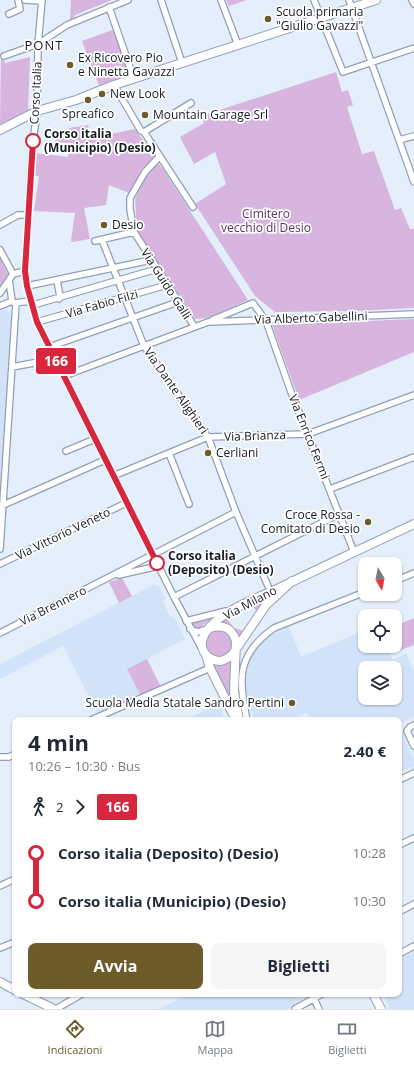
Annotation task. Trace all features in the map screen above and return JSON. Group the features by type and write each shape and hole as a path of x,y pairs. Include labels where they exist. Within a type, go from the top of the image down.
{"main road":[{"path":"0,130 37,111 76,100 114,85 321,18 351,4 376,0"},
{"name":"Via Milano","path":"210,628 216,621 234,610 414,524"},
{"name":"Via Milano","path":"236,649 266,605 292,581"},
{"path":"235,717 210,668 201,642 203,635 210,628 222,626 229,629 234,634 236,649 234,692 237,717"},
{"path":"204,652 212,660 219,661 226,659 236,649"},
{"path":"2,984 12,989"},
{"path":"30,997 55,1009"},
{"path":"375,997 381,1009"}],"street":[{"path":"9,14 20,9 18,0"},
{"path":"25,0 42,0"},
{"name":"Corso Italia","path":"42,0 38,44 37,111 25,271 27,286 37,322 49,347 190,629 204,652"},
{"path":"4,56 38,44 67,25 128,0"},
{"path":"161,0 182,63"},
{"path":"221,0 238,45"},
{"path":"314,0 343,72 414,48"},
{"path":"412,0 414,4"},
{"path":"351,4 414,182"},
{"path":"108,7 134,79"},
{"path":"114,85 141,131 144,132 193,207"},
{"path":"144,132 191,103"},
{"path":"399,140 414,136"},
{"name":"Via Guido Galli","path":"159,157 145,172 130,198 130,209 134,232 194,326"},
{"path":"0,226 18,215 28,215"},
{"name":"Via Dante Alighieri","path":"134,232 98,241 119,281 144,346 208,437 236,512 268,586"},
{"path":"0,250 13,274"},
{"path":"27,286 151,260"},
{"path":"0,306 14,302 32,303 59,299 157,269"},
{"path":"0,294 13,274 25,271"},
{"path":"0,549 12,367 14,302 9,280"},
{"path":"57,280 60,296 59,299"},
{"name":"Via Fabio Filzi","path":"37,322 167,285"},
{"path":"49,347 178,302"},
{"name":"Via Alberto Gabellini","path":"64,376 208,322 254,303"},
{"name":"Via Enrico Fermi","path":"254,303 266,321 354,552"},
{"name":"Via Alberto Gabellini","path":"208,322 266,321 414,314"},
{"path":"12,367 55,359"},
{"name":"Via Brianza","path":"113,476 208,437 308,434 414,395"},
{"path":"66,451 95,438"},
{"path":"169,453 189,504"},
{"path":"330,489 414,457"},
{"path":"2,505 105,460"},
{"name":"Via Vittorio Veneto","path":"0,564 126,503"},
{"name":"Via Brennero","path":"0,633 153,556 236,512"},
{"path":"174,597 339,514"},
{"name":"Via Brennero","path":"105,579 158,566"},
{"path":"402,578 414,573"},
{"path":"247,717 242,678 245,659 256,643 274,628 358,595"},
{"path":"186,621 234,610"},
{"path":"190,629 198,632 210,628"},
{"path":"98,717 210,668"},
{"path":"414,725 407,731 414,746"},
{"path":"0,757 12,756"},
{"path":"402,779 414,773"},
{"path":"402,844 414,838"},
{"path":"0,886 12,880"},
{"path":"402,910 414,904"},
{"path":"0,948 12,943"},
{"path":"402,952 414,946"},
{"path":"55,1009 76,997"},
{"path":"295,1009 317,997"},
{"path":"314,999 319,1009"}],"shaded area":[{"path":"7,309 12,316 0,487 0,311"},
{"path":"153,585 159,586 165,598 164,603 170,616 174,617 185,639 128,669 141,696 98,715 63,646 0,679 0,664"},
{"path":"289,626 301,657 358,633 358,653 390,653 393,660 406,653 414,671 414,717 402,723 402,717 309,717 307,713 297,717 254,717 245,691 249,659 264,639"},
{"path":"218,704 224,717 191,717"},
{"path":"402,733 414,759 414,766 402,772"},
{"path":"414,952 414,1009 390,1009 384,997 402,997 402,958"},
{"path":"183,997 310,997 288,1009 159,1009"}],"green space":[{"path":"71,0 112,0 75,15 74,18 70,20"},
{"path":"226,0 246,0 229,6"},
{"path":"115,29 131,77 100,88 82,41"},
{"path":"1,50 5,63 30,57 28,112 0,126"},
{"name":"Cimitero vecchio di Desio","path":"336,72 342,92 348,90 353,105 347,107 362,154 374,151 395,210 401,208 410,229 414,229 414,308 355,311 275,312 255,296 195,204 226,184 215,152 194,164 180,137 204,123 201,116"},
{"path":"88,125 91,138 135,129 145,143 154,139 161,151 142,169 129,193 109,185 106,205 84,208 90,239 73,242 71,241 75,213 34,211 39,176 34,176 35,153 68,157 70,143 55,142 56,131 68,133 69,128"},
{"path":"158,163 248,300 207,318 195,319 137,232 135,199 147,174"},
{"path":"0,258 8,274 0,288"},
{"path":"414,319 414,352 299,400 272,325"},
{"path":"122,578 132,596 119,603 109,582"},
{"path":"261,599 264,605 248,625 256,611 253,605 250,605"},
{"path":"214,617 199,628 194,627 189,622"},
{"path":"226,617 234,628 244,631 239,640 219,622"},
{"path":"414,618 414,645 402,650 402,623"},
{"path":"219,630 228,634 232,643 228,652 219,656 210,652 206,643 210,634"},
{"path":"233,657 230,677 233,703 230,705 210,661"},
{"path":"147,659 161,687 141,696 127,669"}],"bus line":[{"name":"166","path":"33,141 25,271 27,286 37,322 157,563"}],"place":[{"name":"Scuola primaria \"Giulio Gavazzi\"","path":"268,19"},
{"name":"Ex Ricovero Pio e Ninetta Gavazzi","path":"70,65"},
{"name":"New Look","path":"102,94"},
{"name":"Spreafico","path":"88,100"},
{"name":"Mountain Garage Srl","path":"145,115"},
{"name":"Corso italia (Municipio) (Desio)","path":"33,141"},
{"name":"Desio","path":"104,225"},
{"name":"Cerliani","path":"208,453"},
{"name":"Croce Rossa - Comitato di Desio","path":"368,522"},
{"name":"Corso italia (Deposito) (Desio)","path":"157,563"},
{"name":"Scuola Media Statale Sandro Pertini","path":"292,703"}],"district":[{"name":"PONT","path":"44,45"}]}
